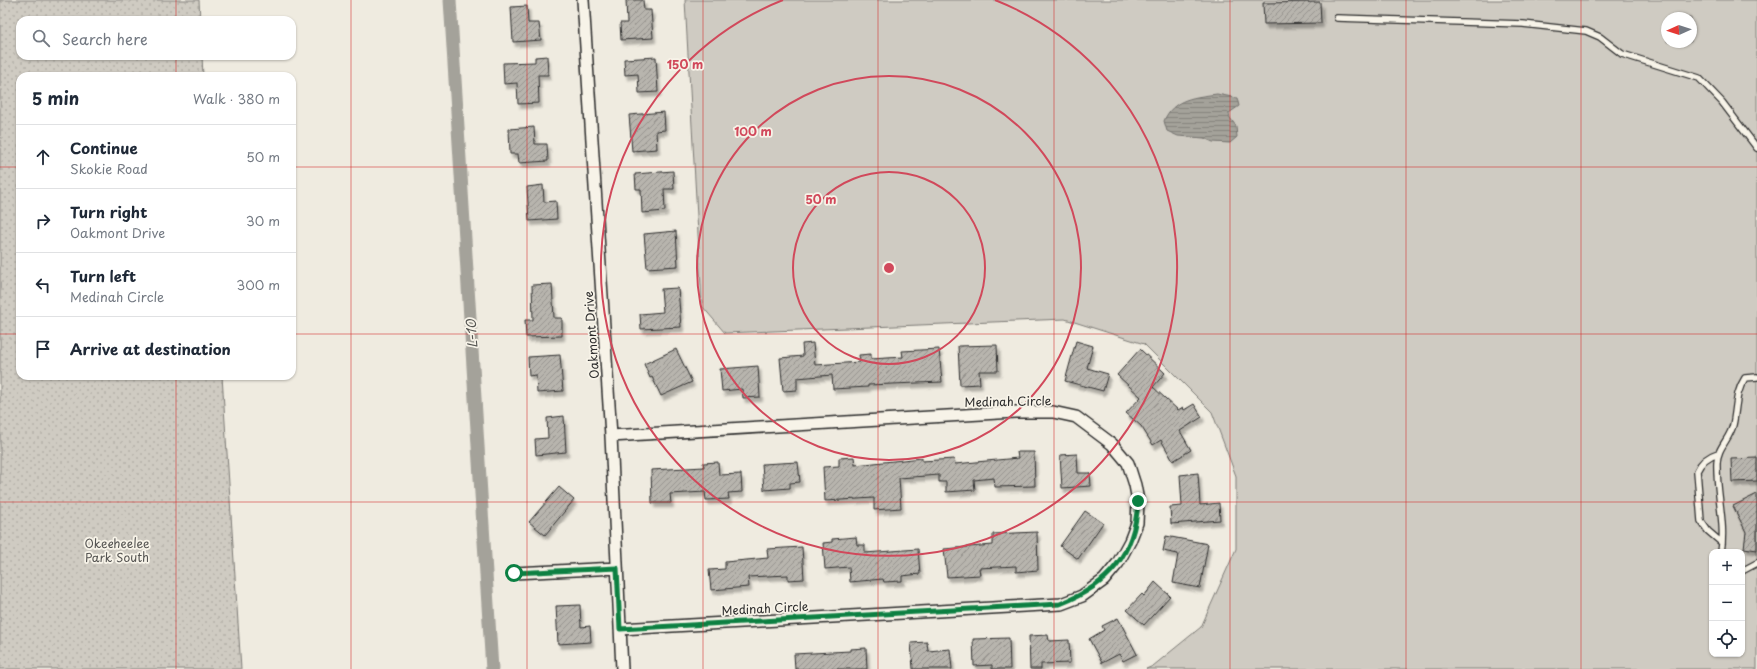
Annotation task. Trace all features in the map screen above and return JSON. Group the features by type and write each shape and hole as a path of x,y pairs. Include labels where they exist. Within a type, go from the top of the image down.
{"street":[{"name":"Oakmont Drive","path":"583,0 611,436 622,669"},
{"name":"Medinah Circle","path":"611,436 1015,412 1053,412 1076,417 1112,444 1128,463 1138,501 1137,523 1130,541 1118,563 1104,580 1082,596 1060,604 620,629"},
{"path":"514,573 617,568"}],"lane":[{"path":"1337,18 1523,24 1586,31 1600,37 1622,54 1698,78 1722,102 1757,148"},
{"path":"1721,549 1716,462 1718,453 1733,425 1736,396 1740,385 1745,378 1757,377"},
{"path":"1718,453 1704,460 1697,471 1701,520 1708,531 1722,543"},
{"path":"1745,569 1757,563"}],"green space":[{"name":"Okeeheelee Park South","path":"0,0 199,0 200,16 16,16 16,60 202,60 203,72 16,72 16,380 222,380 241,669 0,669"},
{"path":"685,0 1757,0 1757,669 1146,669 1153,666 1201,627 1236,549 1236,476 1212,412 1144,344 1065,319 725,333 702,306"}],"shaded area":[{"path":"1217,94 1237,98 1239,106 1229,113 1230,118 1236,126 1237,137 1230,143 1213,142 1204,138 1178,136 1167,131 1164,121 1168,113 1179,103 1201,96"}],"building":[{"path":"626,0 643,0 644,10 651,10 653,38 621,40 620,23 627,23"},
{"path":"1320,2 1321,23 1264,24 1263,3"},
{"path":"527,6 528,23 539,23 541,40 513,42 511,7"},
{"path":"547,56 548,75 538,75 539,103 518,104 517,83 504,84 503,63 535,62 535,57"},
{"path":"656,57 658,92 639,93 638,74 625,75 624,59"},
{"path":"664,112 665,130 656,131 657,149 632,151 629,115"},
{"path":"534,127 535,144 547,144 548,161 519,163 518,154 510,154 509,129"},
{"path":"673,171 674,189 664,189 665,211 642,213 641,189 636,189 635,174"},
{"path":"543,185 544,202 556,201 557,219 529,221 527,187"},
{"path":"676,231 678,266 647,268 644,234"},
{"path":"552,284 554,318 562,318 562,336 526,337 525,320 533,320 532,285"},
{"path":"678,288 681,327 641,329 640,314 663,312 661,289"},
{"path":"1076,341 1093,346 1087,368 1108,374 1103,391 1065,381"},
{"path":"813,343 815,365 860,362 859,355 871,354 871,359 903,357 902,351 939,349 942,382 868,385 868,387 833,389 832,375 797,378 797,390 783,391 780,358 803,356 802,344"},
{"path":"997,345 998,371 979,371 980,384 960,385 958,346"},
{"path":"676,349 692,382 661,396 652,377 650,378 644,364"},
{"path":"1140,349 1165,373 1153,387 1178,410 1183,407 1184,410 1194,404 1202,417 1180,431 1191,450 1173,461 1161,440 1153,445 1141,426 1126,413 1141,397 1117,375"},
{"path":"560,355 563,391 537,393 536,375 529,376 528,357"},
{"path":"758,366 760,397 743,398 742,389 722,391 720,369"},
{"path":"564,416 566,452 536,455 535,439 548,438 547,418"},
{"path":"1017,452 1034,452 1035,486 995,487 994,478 974,480 975,490 946,492 946,482 939,482 939,475 899,478 901,508 874,510 874,498 825,501 823,467 839,466 839,458 854,457 855,465 922,458 922,461 954,459 955,464 1018,458"},
{"path":"1077,454 1078,473 1090,473 1091,486 1062,488 1060,455"},
{"path":"1757,458 1757,481 1732,482 1731,459"},
{"path":"718,462 719,475 741,474 742,492 728,493 729,499 706,500 705,492 670,494 671,503 652,503 651,470 704,467 703,463"},
{"path":"798,462 800,482 790,483 790,488 764,490 762,464"},
{"path":"1198,473 1200,505 1219,503 1220,520 1171,524 1170,507 1182,506 1180,475"},
{"path":"559,487 574,500 545,535 529,522"},
{"path":"1757,494 1757,550 1744,548 1746,532 1733,506"},
{"path":"1085,511 1103,523 1078,559 1060,546"},
{"path":"1037,532 1038,570 1016,572 1016,566 979,568 980,575 947,577 944,549 993,545 993,534"},
{"path":"1166,536 1208,544 1200,588 1173,583 1178,554 1163,551"},
{"path":"856,537 857,545 865,545 865,553 918,549 920,574 902,576 902,581 884,582 883,579 850,582 849,567 825,569 823,543 832,542 832,539"},
{"path":"802,547 804,579 788,580 788,575 748,577 749,587 711,590 709,570 725,569 725,562 768,558 767,549"},
{"path":"1155,582 1170,596 1144,625 1127,610 1142,594 1144,596"},
{"path":"580,605 581,627 590,626 591,642 558,644 556,606"},
{"path":"1118,618 1137,654 1123,661 1119,654 1102,663 1089,639 1104,630 1102,626"},
{"path":"1048,635 1049,641 1069,640 1070,663 1041,664 1041,669 1030,669 1029,636"},
{"path":"1009,638 1010,669 992,669 992,665 974,666 973,639"},
{"path":"927,642 928,651 950,649 952,669 913,669 911,643"},
{"path":"866,648 867,669 795,669 794,654 850,651 850,649"}],"waterway":[{"name":"L-10","path":"450,0 492,669"}],"route":[{"path":"514,573 617,568 620,629 1060,604 1082,596 1104,580 1118,563 1130,541 1137,523 1138,501"}]}
